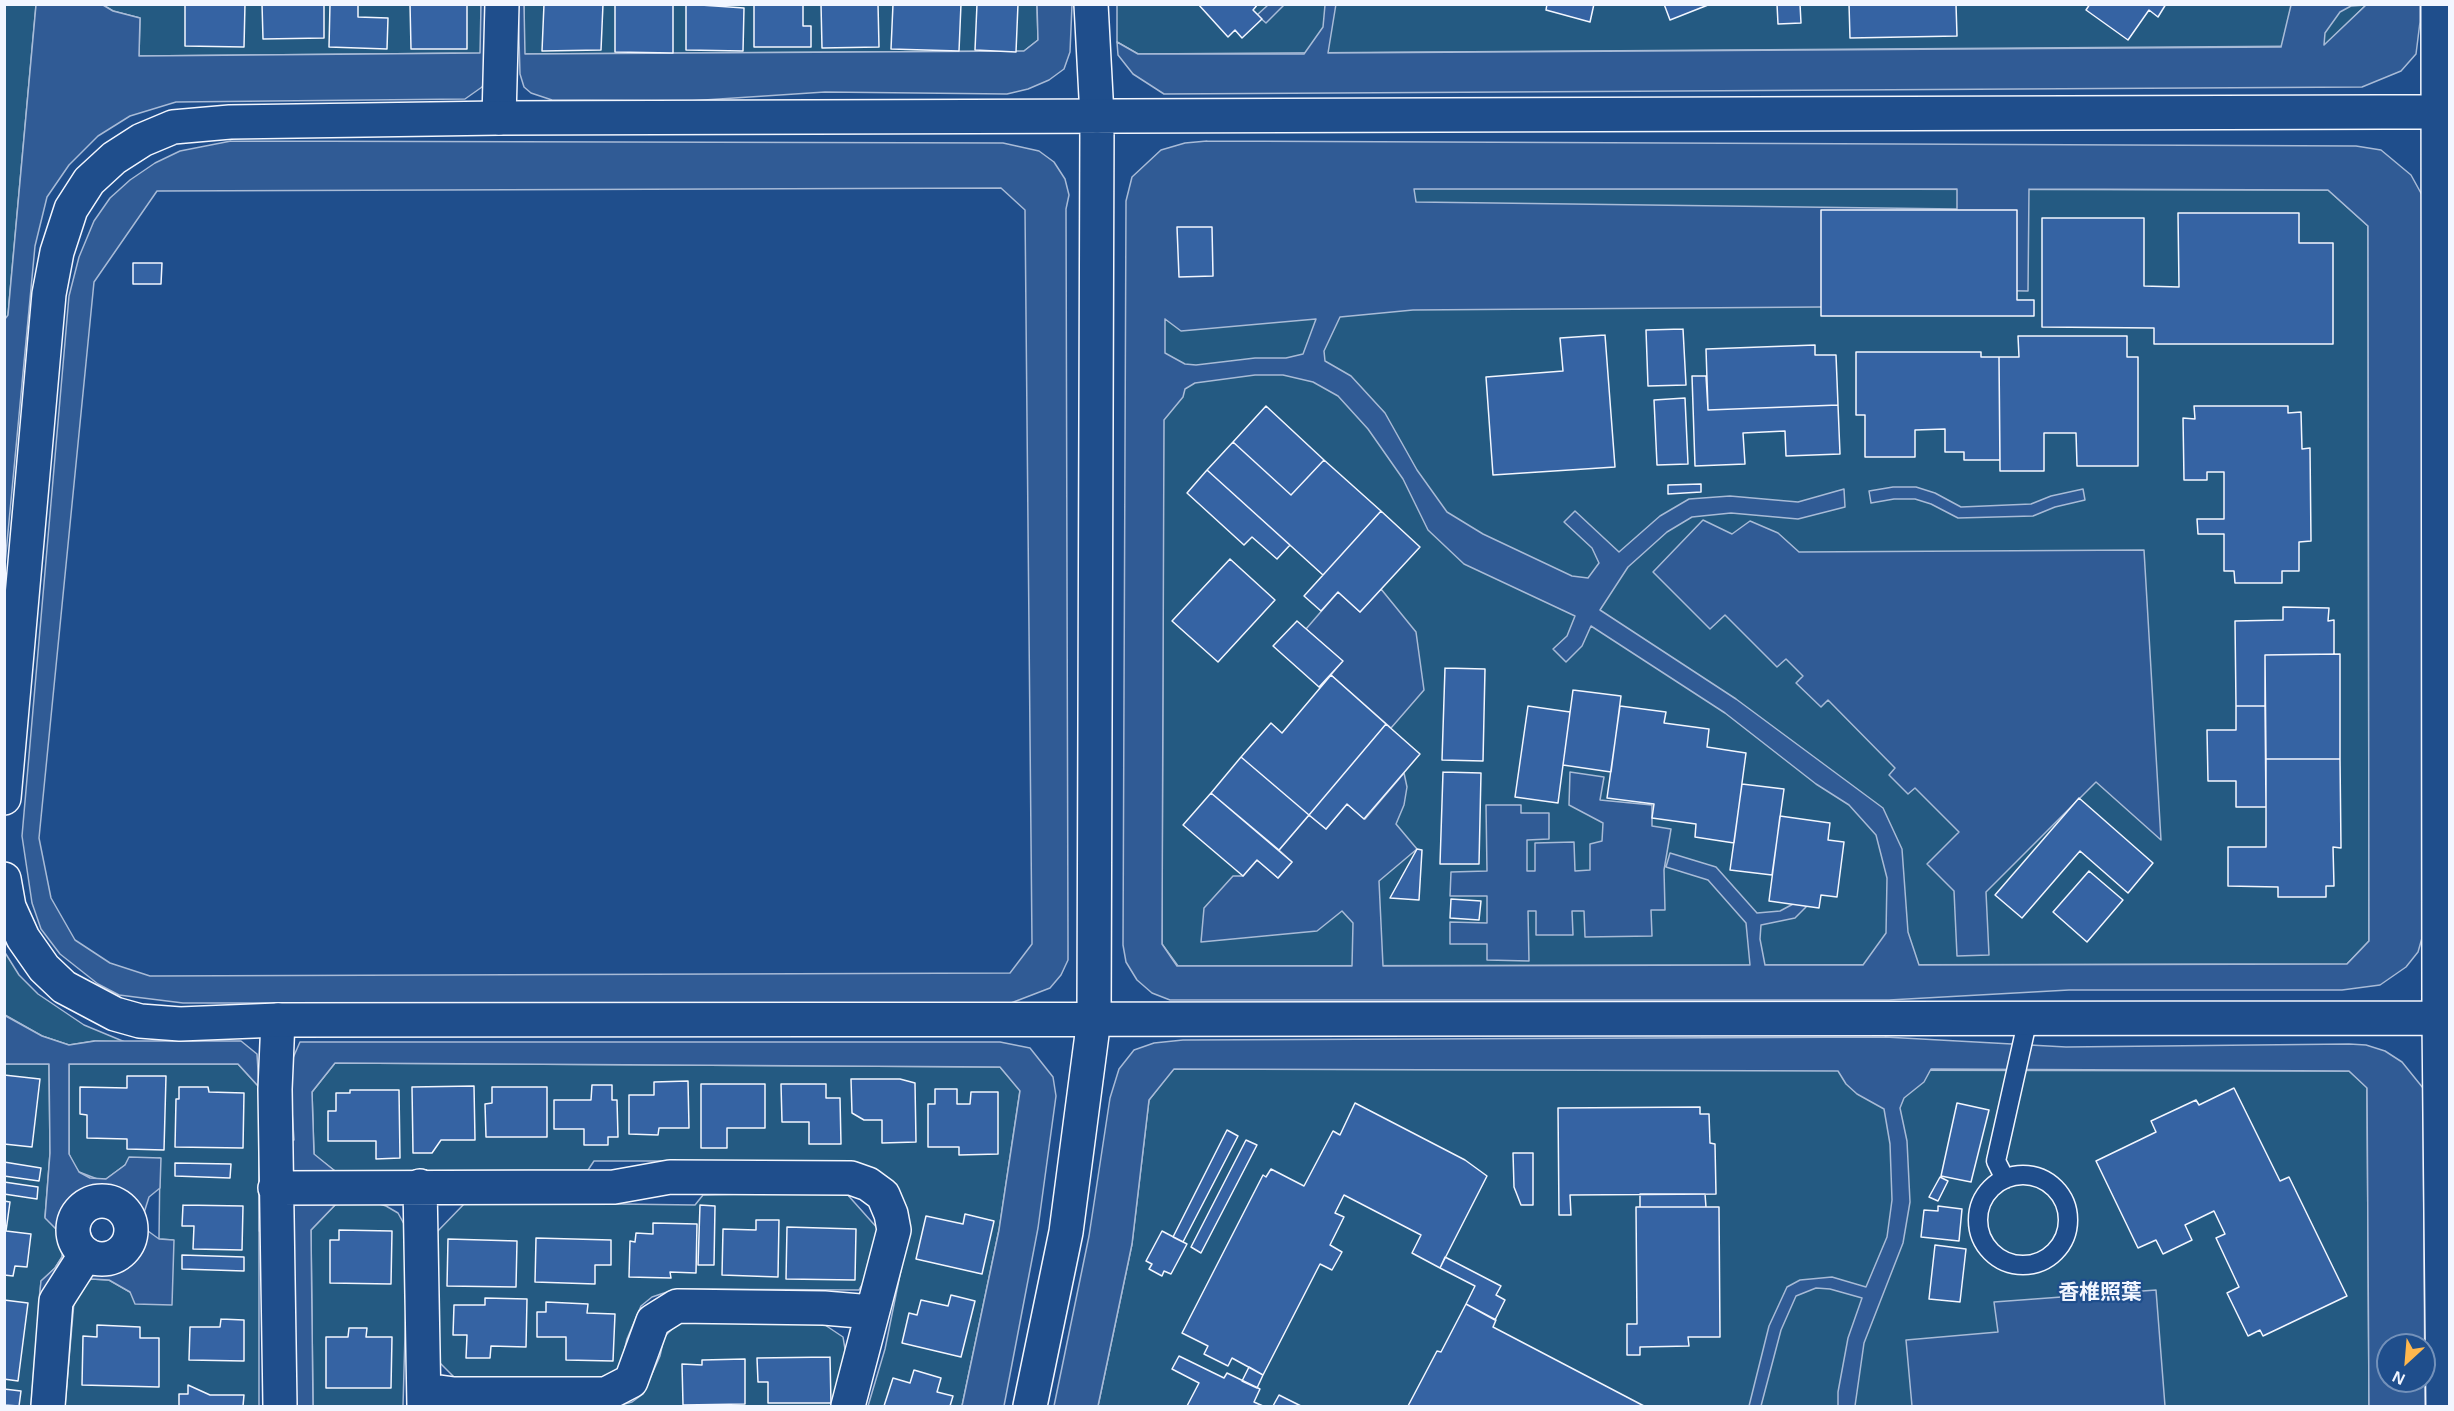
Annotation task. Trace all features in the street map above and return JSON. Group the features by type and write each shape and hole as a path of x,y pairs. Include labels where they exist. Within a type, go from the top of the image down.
{"street":[{"path":"499,118 502,4"},
{"path":"1030,1407 1066,1232 1095,1020 1097,116 1091,4"},
{"path":"2438,4 2445,112 2440,195 2439,1018 2443,1407"},
{"path":"4,798 49,294 57,252 71,209 89,181 114,158 142,140 173,128 230,122 499,118 2445,112"},
{"path":"4,879 9,908 23,938 44,968 64,987 91,1004 140,1021 180,1024 278,1020 2439,1018"},
{"path":"278,1020 275,1188 280,1407"},
{"path":"275,1188 614,1187 670,1177 851,1178 868,1184 883,1195 891,1214 894,1230 848,1407"},
{"path":"420,1186 424,1398 454,1394 606,1394 631,1381 653,1321 677,1306 824,1308 873,1312"},
{"path":"48,1407 56,1301 86,1254"}],"lane":[{"path":"2005,1179 1996,1161 2028,1018"},
{"path":"2020,1175 2035,1177 2049,1184 2060,1195 2067,1209 2067,1225 2063,1239 2054,1252 2041,1261 2028,1264 2001,1258 1989,1250 1982,1238 1978,1224 1984,1197 1992,1186 2005,1179 2020,1175"}],"shaded area":[{"path":"1037,4 1072,5 1070,52 1064,69 1049,80 1028,89 1007,94 825,92 689,101 552,100 531,93 524,87 520,74 518,5 524,5 525,54 1024,51 1038,40"},
{"path":"1336,4 1328,53 2281,47 2291,5 2365,5 2420,5 2420,22 2416,54 2401,71 2362,87 1164,94 1133,74 1118,55 1117,42 1138,54 1304,54 1323,27 1325,5","holes":["2351,6 2365,6 2324,45 2325,33 2340,12"]},
{"path":"5,5 36,5 8,316 5,319"},
{"path":"36,5 103,5 113,11 140,18 139,56 480,53 481,5 487,5 488,75 482,87 465,99 176,102 130,116 98,136 69,165 47,197 35,246 5,564 5,319 8,315"},
{"path":"103,5 481,5 481,53 139,56 140,18 113,11"},
{"path":"524,5 1037,5 1038,40 1024,51 524,54"},
{"path":"1117,5 2366,5 2324,46 1138,54 1117,42"},
{"path":"1268,5 1284,5 1266,23 1257,15"},
{"path":"231,141 1003,143 1039,151 1054,162 1065,179 1069,195 1066,209 1068,960 1061,975 1050,988 1011,1003 183,1003 119,995 98,984 60,954 41,929 32,903 22,836 69,296 79,257 94,221 110,198 130,180 155,163 180,151","holes":["1001,188 1025,210 1032,944 1010,973 150,976 110,963 75,940 51,898 39,838 94,282 157,191"]},
{"path":"1207,141 2356,146 2381,150 2411,175 2422,195 2422,938 2418,952 2406,967 2380,985 2342,990 2069,990 1889,1000 1170,1000 1152,993 1137,980 1126,962 1123,945 1126,201 1132,177 1161,150 1185,143","holes":["1414,189 1957,189 1957,209 1416,202","2029,189 2328,190 2368,226 2369,941 2347,964 1919,965 1908,932 1902,849 1883,808 1736,699 1600,610 1628,567 1667,532 1692,517 1731,513 1798,519 1845,507 1844,489 1798,502 1730,496 1689,499 1660,516 1619,552 1575,511 1564,522 1592,548 1599,563 1588,578 1572,576 1483,534 1447,512 1417,470 1385,413 1351,376 1325,361 1324,351 1340,317 1413,310 1956,306 1956,290 2028,291","1165,319 1181,331 1316,319 1303,354 1286,358 1255,358 1196,365 1185,364 1165,353","1255,375 1283,375 1313,382 1338,396 1368,429 1403,479 1428,530 1464,564 1575,616 1567,636 1553,649 1566,662 1582,646 1591,626 1725,713 1816,784 1849,805 1876,835 1887,878 1886,933 1863,965 1765,965 1760,939 1761,925 1795,918 1807,906 1795,903 1780,911 1757,913 1716,867 1670,853 1666,867 1708,880 1746,923 1750,965 1383,966 1379,881 1417,849 1396,824 1404,805 1407,787 1404,773 1365,819 1347,804 1326,829 1309,815 1279,850 1292,862 1278,878 1257,860 1243,876 1233,876 1204,908 1201,942 1317,931 1342,911 1353,923 1352,966 1177,966 1162,944 1164,420 1183,397 1185,389 1195,383"]},
{"path":"1206,188 2328,190 2368,226 2369,941 2347,964 1178,966 1162,944 1164,226"},
{"path":"1893,487 1916,487 1935,493 1961,507 2031,504 2051,496 2083,489 2085,500 2055,507 2033,516 1958,518 1931,504 1915,499 1894,499 1871,503 1869,491"},
{"path":"1703,520 1732,534 1750,521 1778,533 1799,552 2144,550 2161,840 2096,782 1986,892 1989,955 1957,956 1954,891 1927,864 1959,832 1915,788 1908,794 1889,775 1895,768 1828,700 1821,707 1796,683 1803,676 1786,659 1777,667 1725,615 1710,629 1653,572"},
{"path":"1381,589 1416,632 1424,690 1391,728 1331,675 1342,661 1306,629 1338,592 1360,612"},
{"path":"1570,772 1604,777 1600,800 1652,805 1652,826 1671,829 1664,870 1665,910 1651,910 1652,936 1585,937 1584,911 1572,911 1573,935 1536,935 1536,911 1528,911 1529,961 1487,960 1487,944 1450,944 1450,922 1487,923 1487,896 1450,896 1451,872 1487,871 1486,805 1521,805 1521,813 1549,813 1549,839 1527,840 1527,871 1535,871 1535,843 1574,842 1575,871 1590,870 1590,844 1602,841 1603,823 1569,805"},
{"path":"4,951 19,975 38,994 84,1025 125,1042 94,1041 69,1045 42,1036 5,1015"},
{"path":"4,1015 42,1036 69,1045 95,1041 241,1041 257,1054 259,1087 238,1064 69,1064 69,1154 79,1172 90,1178 106,1179 125,1165 129,1157 161,1158 160,1188 149,1197 143,1216 148,1231 159,1239 174,1240 172,1305 135,1304 130,1292 109,1280 91,1279 83,1285 74,1302 39,1300 41,1281 55,1268 62,1257 64,1244 58,1231 45,1218 50,1153 49,1064 5,1064","holes":["105,1217 112,1221 115,1228 114,1236 108,1241 100,1242 93,1239 90,1231 91,1224 97,1218"]},
{"path":"1885,1037 2066,1047 2366,1045 2385,1051 2402,1062 2423,1088 2425,1333 2376,1333 2376,1393 2425,1393 2425,1406 2369,1406 2367,1088 2349,1071 1931,1069 1924,1082 1904,1098 1900,1108 1907,1141 1910,1202 1903,1243 1864,1343 1855,1406 1838,1406 1838,1392 1848,1338 1862,1298 1830,1289 1816,1288 1796,1296 1781,1330 1761,1406 1749,1406 1769,1326 1787,1287 1800,1280 1832,1277 1866,1287 1887,1237 1892,1200 1890,1144 1884,1109 1857,1094 1846,1084 1838,1071 1174,1069 1149,1100 1132,1244 1098,1406 1054,1406 1089,1236 1110,1098 1119,1069 1134,1050 1154,1043 1183,1040"},
{"path":"300,1042 1000,1042 1030,1048 1053,1077 1056,1096 1038,1228 1004,1406 962,1406 999,1230 1020,1091 1000,1067 335,1063 312,1092 314,1154 335,1171 336,1204 311,1230 313,1406 294,1406 295,1311 292,1230 259,1231 259,1140 294,1140 289,1067"},
{"path":"335,1063 1000,1067 1020,1090 999,1230 962,1406 868,1406 885,1349 909,1230 902,1198 673,1161 594,1161 588,1170 335,1171 314,1155 312,1092"},
{"path":"5,1064 49,1064 50,1153 45,1217 58,1231 64,1244 62,1257 55,1268 41,1281 31,1406 5,1406"},
{"path":"69,1064 238,1064 259,1087 259,1406 65,1406 74,1302 83,1285 91,1279 109,1280 130,1292 173,1240 159,1239 160,1158 125,1165 106,1179 100,1180 79,1172 73,1164 69,1154"},
{"path":"1173,1069 2349,1071 2367,1087 2369,1406 1098,1406 1132,1244 1149,1100"},
{"path":"846,1193 879,1230 869,1273 859,1290 676,1289 652,1297 641,1306 627,1339 620,1368 606,1378 455,1378 437,1360 434,1235 466,1202 695,1205 703,1195"},
{"path":"373,1202 398,1213 404,1224 406,1299 403,1406 313,1406 311,1230 336,1204"},
{"path":"2156,1290 2165,1406 1912,1406 1906,1340 1998,1332 1994,1302"},
{"path":"679,1322 822,1323 843,1337 847,1361 837,1406 617,1406 632,1402 643,1394 660,1356 664,1337"}],"building":[{"path":"185,4 245,4 244,47 185,46"},
{"path":"262,4 324,4 324,38 263,39"},
{"path":"330,4 358,4 358,17 388,18 387,49 329,47"},
{"path":"410,4 467,4 467,49 411,49"},
{"path":"544,4 603,4 601,50 542,51"},
{"path":"615,4 673,4 673,53 615,52"},
{"path":"686,4 744,8 743,51 686,50"},
{"path":"754,4 803,4 803,26 811,26 811,47 754,47"},
{"path":"821,4 878,4 879,47 822,48"},
{"path":"893,4 961,4 959,51 891,49"},
{"path":"977,4 1018,4 1016,52 975,50"},
{"path":"1198,4 1258,4 1253,10 1262,19 1242,38 1235,30 1228,37"},
{"path":"1547,4 1594,4 1590,22 1546,10"},
{"path":"1664,4 1708,4 1708,5 1670,20"},
{"path":"1777,4 1800,4 1801,23 1778,24"},
{"path":"1849,4 1956,4 1957,36 1850,38"},
{"path":"2090,4 2166,4 2158,17 2149,10 2128,40 2086,10"},
{"path":"1821,210 2017,210 2017,300 2034,300 2034,316 1821,316"},
{"path":"2178,213 2299,213 2299,243 2333,243 2333,344 2154,344 2154,328 2042,327 2042,218 2144,218 2144,286 2179,287"},
{"path":"1177,227 1212,227 1213,276 1179,277"},
{"path":"133,263 162,263 161,284 133,284"},
{"path":"1683,329 1686,385 1648,386 1646,330"},
{"path":"1605,335 1615,467 1493,475 1486,377 1563,371 1560,338"},
{"path":"2018,336 2127,336 2127,357 2138,357 2138,466 2077,466 2076,433 2044,433 2044,471 2000,471 1999,357 2019,357"},
{"path":"1815,345 1815,355 1836,355 1838,405 1708,410 1706,349"},
{"path":"1856,352 1981,352 1981,357 1999,357 2000,460 1964,460 1964,452 1945,452 1945,429 1915,430 1915,457 1865,457 1865,415 1856,415"},
{"path":"1692,376 1706,376 1708,410 1838,405 1840,454 1786,456 1785,431 1743,433 1745,464 1695,466"},
{"path":"1685,398 1688,464 1657,465 1654,400"},
{"path":"1266,406 1324,460 1291,495 1233,442"},
{"path":"2194,406 2288,406 2288,413 2301,412 2302,449 2310,448 2311,541 2299,542 2299,571 2282,571 2282,583 2235,583 2234,571 2224,571 2224,534 2198,534 2197,519 2224,519 2224,472 2207,472 2207,480 2184,480 2183,418 2195,419"},
{"path":"1233,442 1291,495 1324,460 1381,511 1323,575 1207,470"},
{"path":"1207,470 1290,545 1277,559 1252,537 1244,545 1187,493"},
{"path":"1701,484 1701,492 1668,494 1668,485"},
{"path":"1381,511 1420,547 1360,612 1338,592 1321,611 1304,596"},
{"path":"1230,559 1275,600 1218,662 1172,621"},
{"path":"2283,607 2329,608 2328,621 2334,620 2334,654 2265,655 2265,706 2236,706 2235,621 2283,620"},
{"path":"1297,621 1343,661 1319,687 1273,646"},
{"path":"2340,654 2340,759 2266,759 2265,655"},
{"path":"1445,668 1485,669 1483,761 1442,760"},
{"path":"1331,675 1386,724 1309,815 1241,757 1271,723 1282,733"},
{"path":"1573,690 1621,696 1611,772 1563,765"},
{"path":"1528,706 1570,712 1558,803 1515,797"},
{"path":"1620,706 1666,712 1664,723 1709,729 1707,747 1746,753 1734,843 1695,837 1696,824 1652,818 1654,804 1607,798"},
{"path":"2236,706 2265,706 2266,807 2236,807 2236,781 2208,781 2207,730 2236,730"},
{"path":"1386,724 1420,754 1364,819 1347,804 1326,829 1309,815"},
{"path":"1241,757 1309,815 1279,850 1211,793"},
{"path":"2266,759 2340,759 2341,848 2333,847 2334,886 2326,886 2326,897 2278,897 2278,887 2228,886 2228,847 2266,847"},
{"path":"1443,772 1481,773 1479,864 1440,864"},
{"path":"1742,784 1784,789 1772,875 1730,870"},
{"path":"1211,793 1292,862 1278,878 1257,860 1243,876 1183,825"},
{"path":"2079,798 2153,863 2128,893 2080,851 2022,918 1995,895"},
{"path":"1780,816 1830,823 1828,840 1844,842 1837,897 1821,895 1819,908 1769,901"},
{"path":"1417,849 1422,850 1419,900 1390,898"},
{"path":"2089,871 2123,900 2087,942 2053,912"},
{"path":"1451,899 1481,901 1479,920 1450,918"},
{"path":"4,1075 40,1079 32,1147 4,1144"},
{"path":"127,1076 166,1076 164,1150 127,1149 127,1139 87,1138 87,1115 80,1114 80,1087 127,1088"},
{"path":"851,1079 900,1079 915,1083 916,1142 882,1143 882,1120 864,1120 852,1113"},
{"path":"688,1081 689,1128 659,1128 658,1135 629,1134 629,1095 654,1095 654,1082"},
{"path":"701,1084 765,1084 765,1128 727,1128 727,1148 701,1148"},
{"path":"781,1084 826,1084 826,1098 840,1098 841,1144 809,1144 809,1122 782,1122"},
{"path":"592,1085 612,1085 612,1100 617,1100 618,1137 608,1137 608,1145 584,1145 584,1129 554,1129 554,1100 591,1100"},
{"path":"474,1086 475,1140 441,1140 432,1153 413,1153 412,1087"},
{"path":"179,1087 208,1087 209,1092 244,1093 243,1148 175,1147 176,1099 179,1099"},
{"path":"492,1087 547,1087 547,1137 486,1137 485,1104 492,1103"},
{"path":"2234,1088 2280,1181 2289,1177 2347,1296 2263,1336 2260,1330 2248,1336 2227,1293 2239,1287 2216,1238 2225,1234 2214,1211 2185,1225 2192,1240 2163,1254 2156,1240 2138,1248 2096,1161 2156,1132 2151,1121 2196,1100 2199,1105"},
{"path":"935,1089 957,1089 957,1104 970,1104 971,1092 998,1092 998,1154 959,1155 959,1147 928,1147 928,1104 935,1104"},
{"path":"350,1090 399,1090 400,1158 376,1159 376,1141 328,1141 328,1111 336,1111 336,1093 350,1093"},
{"path":"1355,1103 1465,1160 1487,1176 1440,1268 1412,1253 1421,1235 1344,1195 1335,1213 1344,1217 1330,1245 1342,1252 1332,1270 1320,1264 1263,1375 1232,1358 1228,1366 1204,1354 1208,1346 1182,1333 1263,1175 1266,1177 1271,1169 1304,1186 1333,1131 1340,1135"},
{"path":"1957,1103 1989,1110 1971,1182 1941,1176"},
{"path":"1700,1107 1700,1114 1709,1114 1710,1143 1715,1144 1716,1194 1570,1195 1571,1215 1559,1215 1558,1108"},
{"path":"1227,1130 1238,1136 1183,1242 1173,1237"},
{"path":"1246,1140 1257,1145 1201,1253 1191,1247"},
{"path":"1513,1153 1533,1153 1533,1205 1521,1205 1514,1187"},
{"path":"4,1162 41,1168 39,1181 4,1176"},
{"path":"175,1163 231,1164 230,1178 175,1176"},
{"path":"1940,1177 1948,1181 1938,1201 1929,1197"},
{"path":"4,1182 38,1187 37,1199 4,1194"},
{"path":"1640,1194 1705,1194 1706,1207 1640,1207"},
{"path":"4,1201 10,1202 6,1231 31,1234 27,1267 15,1266 13,1276 4,1275"},
{"path":"183,1205 243,1206 242,1250 193,1249 194,1226 182,1226"},
{"path":"700,1205 715,1206 714,1265 698,1265"},
{"path":"1938,1206 1962,1209 1959,1241 1921,1237 1924,1210 1938,1211"},
{"path":"1636,1207 1719,1207 1720,1337 1688,1337 1689,1346 1640,1347 1640,1355 1627,1355 1627,1324 1637,1324"},
{"path":"965,1214 994,1221 982,1274 916,1259 926,1216 963,1224"},
{"path":"756,1220 779,1220 778,1277 722,1275 723,1229 756,1230"},
{"path":"653,1223 697,1224 696,1273 670,1272 671,1278 629,1277 630,1241 635,1242 636,1233 653,1234"},
{"path":"787,1227 856,1229 855,1280 786,1279"},
{"path":"339,1230 392,1231 391,1284 330,1283 330,1240 339,1240"},
{"path":"1162,1231 1187,1244 1171,1274 1164,1271 1162,1276 1149,1269 1152,1264 1146,1261"},
{"path":"536,1238 611,1240 611,1265 595,1265 595,1284 535,1282"},
{"path":"448,1239 517,1241 516,1287 447,1286"},
{"path":"1935,1245 1966,1249 1960,1302 1929,1299"},
{"path":"182,1255 244,1257 244,1271 182,1269"},
{"path":"1445,1257 1501,1286 1496,1295 1505,1300 1495,1320 1466,1304 1475,1286 1440,1268"},
{"path":"951,1295 975,1301 961,1357 902,1343 909,1313 917,1315 921,1300 948,1306"},
{"path":"485,1298 527,1299 526,1347 491,1346 490,1358 466,1358 467,1335 453,1335 454,1305 485,1305"},
{"path":"4,1300 28,1303 18,1381 4,1379"},
{"path":"546,1302 588,1304 587,1313 615,1314 613,1361 566,1360 566,1337 537,1337 537,1312 546,1312"},
{"path":"1466,1304 1496,1320 1493,1327 1644,1406 1408,1406 1437,1351 1441,1352"},
{"path":"221,1319 244,1320 244,1361 189,1360 190,1327 220,1327"},
{"path":"97,1325 140,1327 140,1338 159,1338 159,1387 82,1385 83,1336 97,1337"},
{"path":"349,1328 367,1328 366,1337 392,1337 391,1388 326,1388 326,1337 348,1337"},
{"path":"1179,1356 1224,1378 1227,1373 1260,1389 1254,1402 1263,1406 1187,1406 1199,1383 1172,1369"},
{"path":"830,1357 831,1403 768,1403 768,1382 758,1382 757,1358"},
{"path":"745,1359 745,1404 683,1405 682,1364 702,1365 702,1360"},
{"path":"1249,1367 1263,1375 1257,1388 1242,1381"},
{"path":"914,1370 941,1378 937,1392 953,1396 950,1406 884,1406 893,1378 910,1383"},
{"path":"188,1385 210,1395 244,1395 243,1406 179,1406 179,1394 188,1394"},
{"path":"4,1389 21,1391 19,1406 4,1405"},
{"path":"1279,1395 1301,1406 1273,1406"}],"district":[{"name":"香椎照葉","path":"2100,1293"}]}
